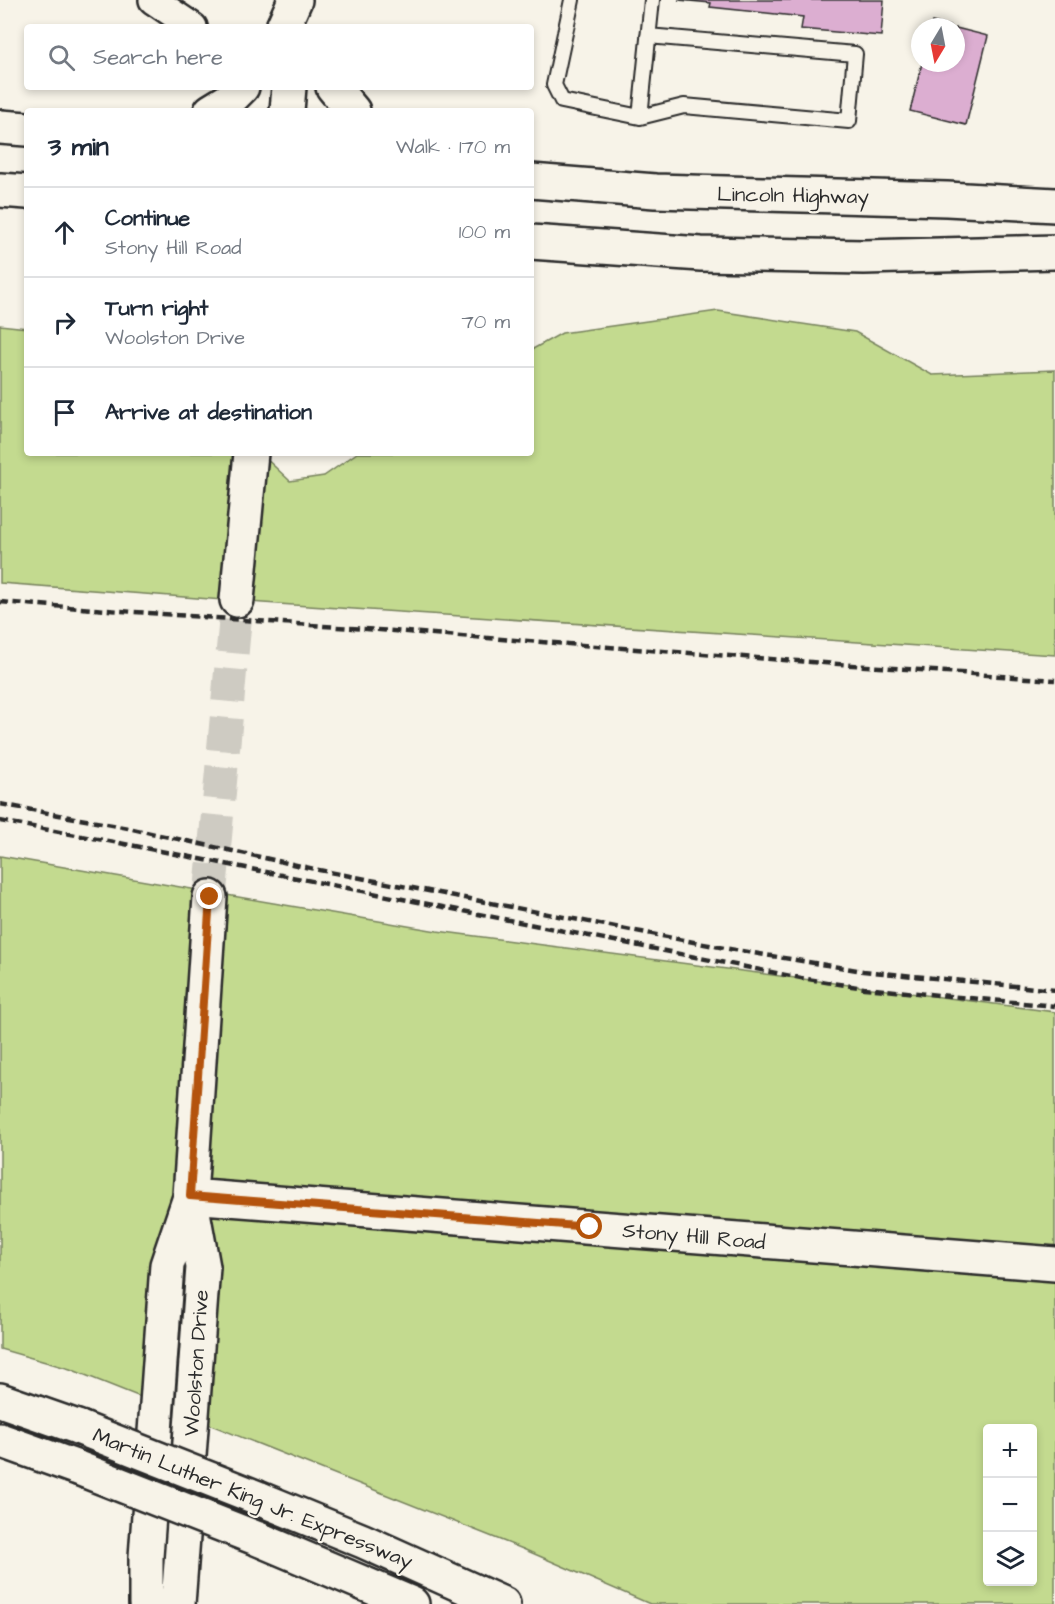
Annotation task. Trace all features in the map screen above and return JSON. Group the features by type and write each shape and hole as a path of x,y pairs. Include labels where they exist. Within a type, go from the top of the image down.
{"main road":[{"path":"284,24 295,0"},
{"path":"293,24 295,0"},
{"path":"295,0 302,24"},
{"path":"216,108 239,90"},
{"path":"287,108 289,90"},
{"path":"336,90 350,108"},
{"path":"0,127 24,129"},
{"name":"Lincoln Highway","path":"534,181 655,191 947,199 1055,205"},
{"path":"0,190 24,192"},
{"path":"534,242 701,254 864,257 1055,252"},
{"path":"237,600 251,456"},
{"name":"Woolston Drive","path":"178,1604 203,1267 190,1196 210,897"},
{"name":"Woolston Drive","path":"146,1604 146,1557 167,1264 190,1196"},
{"name":"Stony Hill Road","path":"190,1196 1055,1264"},
{"name":"Martin Luther King Jr. Expressway","path":"0,1400 80,1428 258,1498 363,1541 503,1604"},
{"name":"Martin Luther King Jr. Expressway","path":"0,1440 256,1538 412,1604"},
{"name":"Woolston Drive","path":"134,1604 146,1557"}],"street":[{"path":"157,3 188,24"}],"lane":[{"path":"572,0 554,85 562,101 640,117 684,106 849,121 855,54 648,36"},
{"path":"640,117 652,0"}],"green space":[{"path":"718,311 855,332 932,375 1055,370 1055,655 263,603 0,583 0,325 24,328 24,456 263,456 290,481 324,476 353,456 534,456 534,348 562,333"},
{"path":"0,856 437,931 1055,1012 1055,1604 650,1604 523,1549 70,1369 0,1349"}],"building":[{"path":"678,0 884,0 881,36 801,29 803,17 710,7 711,3"},
{"path":"965,30 988,36 966,125 910,111 920,72 965,72"}],"tunnel":[{"path":"210,897 237,600"}],"railway":[{"path":"0,602 1055,680"},
{"path":"0,804 128,828 319,870 735,950 863,971 1055,990"},
{"path":"0,821 801,978 864,988 1055,1006"}],"route":[{"path":"210,897 190,1196 590,1227"}]}
